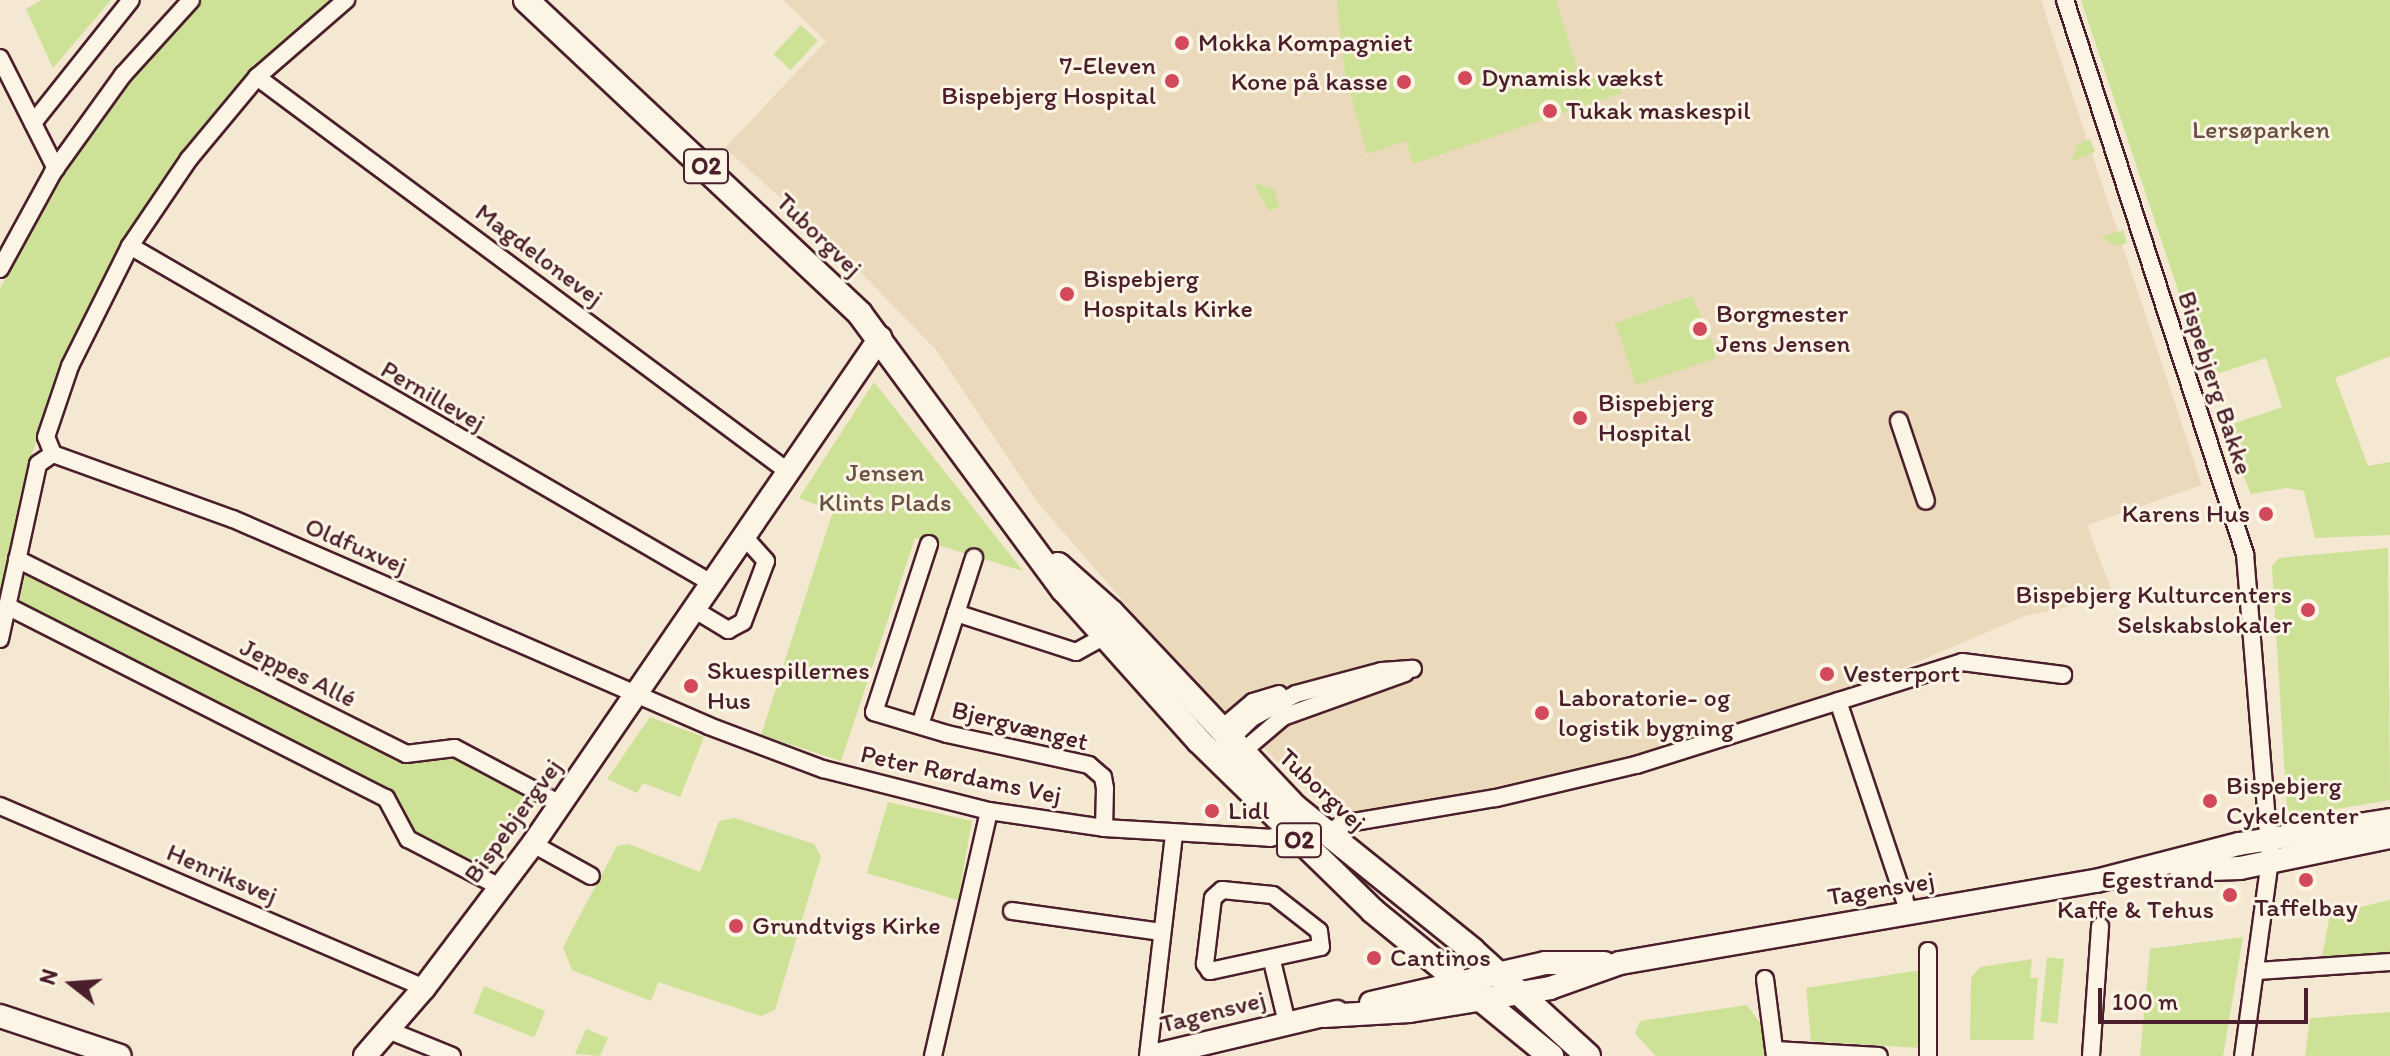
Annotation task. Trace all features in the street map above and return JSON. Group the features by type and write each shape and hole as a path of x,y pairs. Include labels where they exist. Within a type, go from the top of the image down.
{"main road":[{"name":"Tuborgvej","path":"526,0 828,279 880,338 1103,637 1323,833 1551,1056"},
{"name":"Tuborgvej","path":"1035,545 1111,612 1227,748 1291,832 1327,866 1478,983"},
{"path":"1478,983 1519,993 1588,1056"}],"street":[{"path":"33,123 131,0"},
{"path":"0,269 56,169 123,75 191,0"},
{"path":"0,639 38,464 53,454 46,437 70,366 130,246 189,159 257,77 346,0"},
{"name":"Bispebjerg Bakke","path":"2065,0 2245,554 2270,850 2258,971 2243,1056"},
{"path":"0,58 56,169"},
{"name":"Magdelonevej","path":"257,77 790,473"},
{"name":"Pernillevej","path":"130,246 713,584"},
{"name":"Bispebjergvej","path":"365,1056 424,988 562,805 880,338"},
{"path":"1899,421 1926,501"},
{"name":"Oldfuxvej","path":"53,454 260,531 635,695"},
{"path":"695,610 728,630 743,622 766,561 745,538"},
{"name":"Bjergvænget","path":"929,544 874,712 1089,765 1103,777 1104,828"},
{"name":"Bjergvænget","path":"920,725 974,558"},
{"name":"Jeppes Allé","path":"17,559 406,754 455,748 562,805"},
{"path":"7,606 386,798 408,839 500,887"},
{"path":"956,613 1076,652 1103,637"},
{"path":"1323,833 1348,823 1496,798 1636,765 1962,662 2063,675"},
{"path":"1413,669 1283,717 1227,748 1252,718 1296,694 1382,671 1413,669"},
{"name":"Peter Rørdams Vej","path":"635,695 809,764 989,811 1104,828 1174,834 1270,838 1291,832"},
{"path":"1838,701 1909,913"},
{"name":"Henriksvej","path":"0,806 424,988"},
{"path":"933,1056 989,811"},
{"name":"Tagensvej","path":"2270,850 2390,820"},
{"path":"1150,1056 1174,834"},
{"name":"Tagensvej","path":"1150,1056 1287,1023 1478,983 1545,963 1620,963 2270,850 2390,837"},
{"path":"533,844 591,876"},
{"name":"Tagensvej","path":"1265,892 1319,931 1321,947 1272,961 1210,971 1205,964 1217,893 1265,892"},
{"path":"1012,911 1161,932"},
{"path":"2091,1056 2100,926"},
{"path":"1928,951 1928,1056"},
{"name":"Tagensvej","path":"1272,961 1287,1023"},
{"path":"2258,971 2390,962"},
{"name":"Tagensvej","path":"1519,993 1550,988 1620,963"},
{"path":"1765,979 1775,1053 1879,1056"},
{"path":"0,1016 120,1056"},
{"path":"388,1030 452,1056"}],"shaded area":[{"name":"Bispebjerg Hospital","path":"783,0 2041,0 2202,485 2087,525 2114,597 2025,616 1856,688 1642,756 1344,819 1332,814 1204,690 1143,624 1038,503 936,350 842,253 725,148 826,41"}],"green space":[{"path":"42,0 111,0 53,68 26,9"},
{"path":"198,0 333,0 253,73 129,236 58,377 31,457 0,598 0,289 47,196 126,83"},
{"path":"1337,0 1556,0 1581,82 1615,72 1622,93 1413,164 1406,141 1367,154 1345,75"},
{"name":"Lersøparken","path":"2081,0 2390,0 2390,356 2335,378 2368,466 2390,462 2390,535 2315,538 2304,491 2287,488 2251,494 2224,427 2282,407 2266,358 2207,377"},
{"path":"801,25 818,41 791,70 774,54"},
{"path":"2090,139 2095,152 2072,161 2077,145"},
{"path":"1254,183 1274,189 1279,207 1268,211"},
{"path":"2123,230 2127,243 2116,246 2101,237"},
{"path":"1692,296 1717,353 1714,359 1636,385 1615,323"},
{"name":"Jensen Klints Plads","path":"874,382 1023,571 915,538 841,761 761,735 833,511 799,498"},
{"path":"2388,548 2390,800 2296,816 2287,810 2272,566 2279,558"},
{"path":"26,569 405,761 458,758 538,802 488,873 416,838 386,789 19,603"},
{"path":"650,717 704,737 680,797 643,783 637,793 607,779"},
{"path":"888,802 972,821 958,900 867,873"},
{"path":"735,818 814,844 821,856 775,1010 761,1016 658,982 651,1001 572,970 563,947 617,846 629,844 700,872 719,821"},
{"path":"2390,900 2390,954 2322,957 2330,914"},
{"path":"2243,937 2223,1056 2140,1056 2150,949"},
{"path":"2047,957 2064,959 2057,1024 2040,1022"},
{"path":"2032,959 2030,978 2038,978 2033,1040 1970,1040 1971,978 1980,967"},
{"path":"1921,970 1920,1048 1811,1041 1806,988"},
{"path":"484,986 545,1011 534,1038 473,1013"},
{"path":"1747,1005 1766,1031 1764,1056 1656,1056 1635,1034 1640,1021"},
{"path":"2390,1012 2390,1056 2305,1056 2310,1018"},
{"path":"586,1029 608,1038 600,1056 575,1054"}],"place":[{"name":"Mokka Kompagniet","path":"1182,43"},
{"name":"Dynamisk vækst","path":"1465,78"},
{"name":"7-Eleven Bispebjerg Hospital","path":"1172,81"},
{"name":"Kone på kasse","path":"1404,82"},
{"name":"Tukak maskespil","path":"1550,111"},
{"name":"Bispebjerg Hospitals Kirke","path":"1067,294"},
{"name":"Borgmester Jens Jensen","path":"1700,329"},
{"name":"Bispebjerg Hospital","path":"1580,418"},
{"name":"Karens Hus","path":"2266,514"},
{"name":"Bispebjerg Kulturcenters Selskabslokaler","path":"2308,610"},
{"name":"Vesterport","path":"1827,674"},
{"name":"Skuespillernes Hus","path":"691,686"},
{"name":"Laboratorie- og logistik bygning","path":"1542,713"},
{"name":"Bispebjerg Cykelcenter","path":"2210,801"},
{"name":"Lidl","path":"1212,811"},
{"name":"Taffelbay","path":"2306,880"},
{"name":"Egestrand Kaffe & Tehus","path":"2230,895"},
{"name":"Grundtvigs Kirke","path":"736,926"},
{"name":"Cantinos","path":"1374,958"}]}
